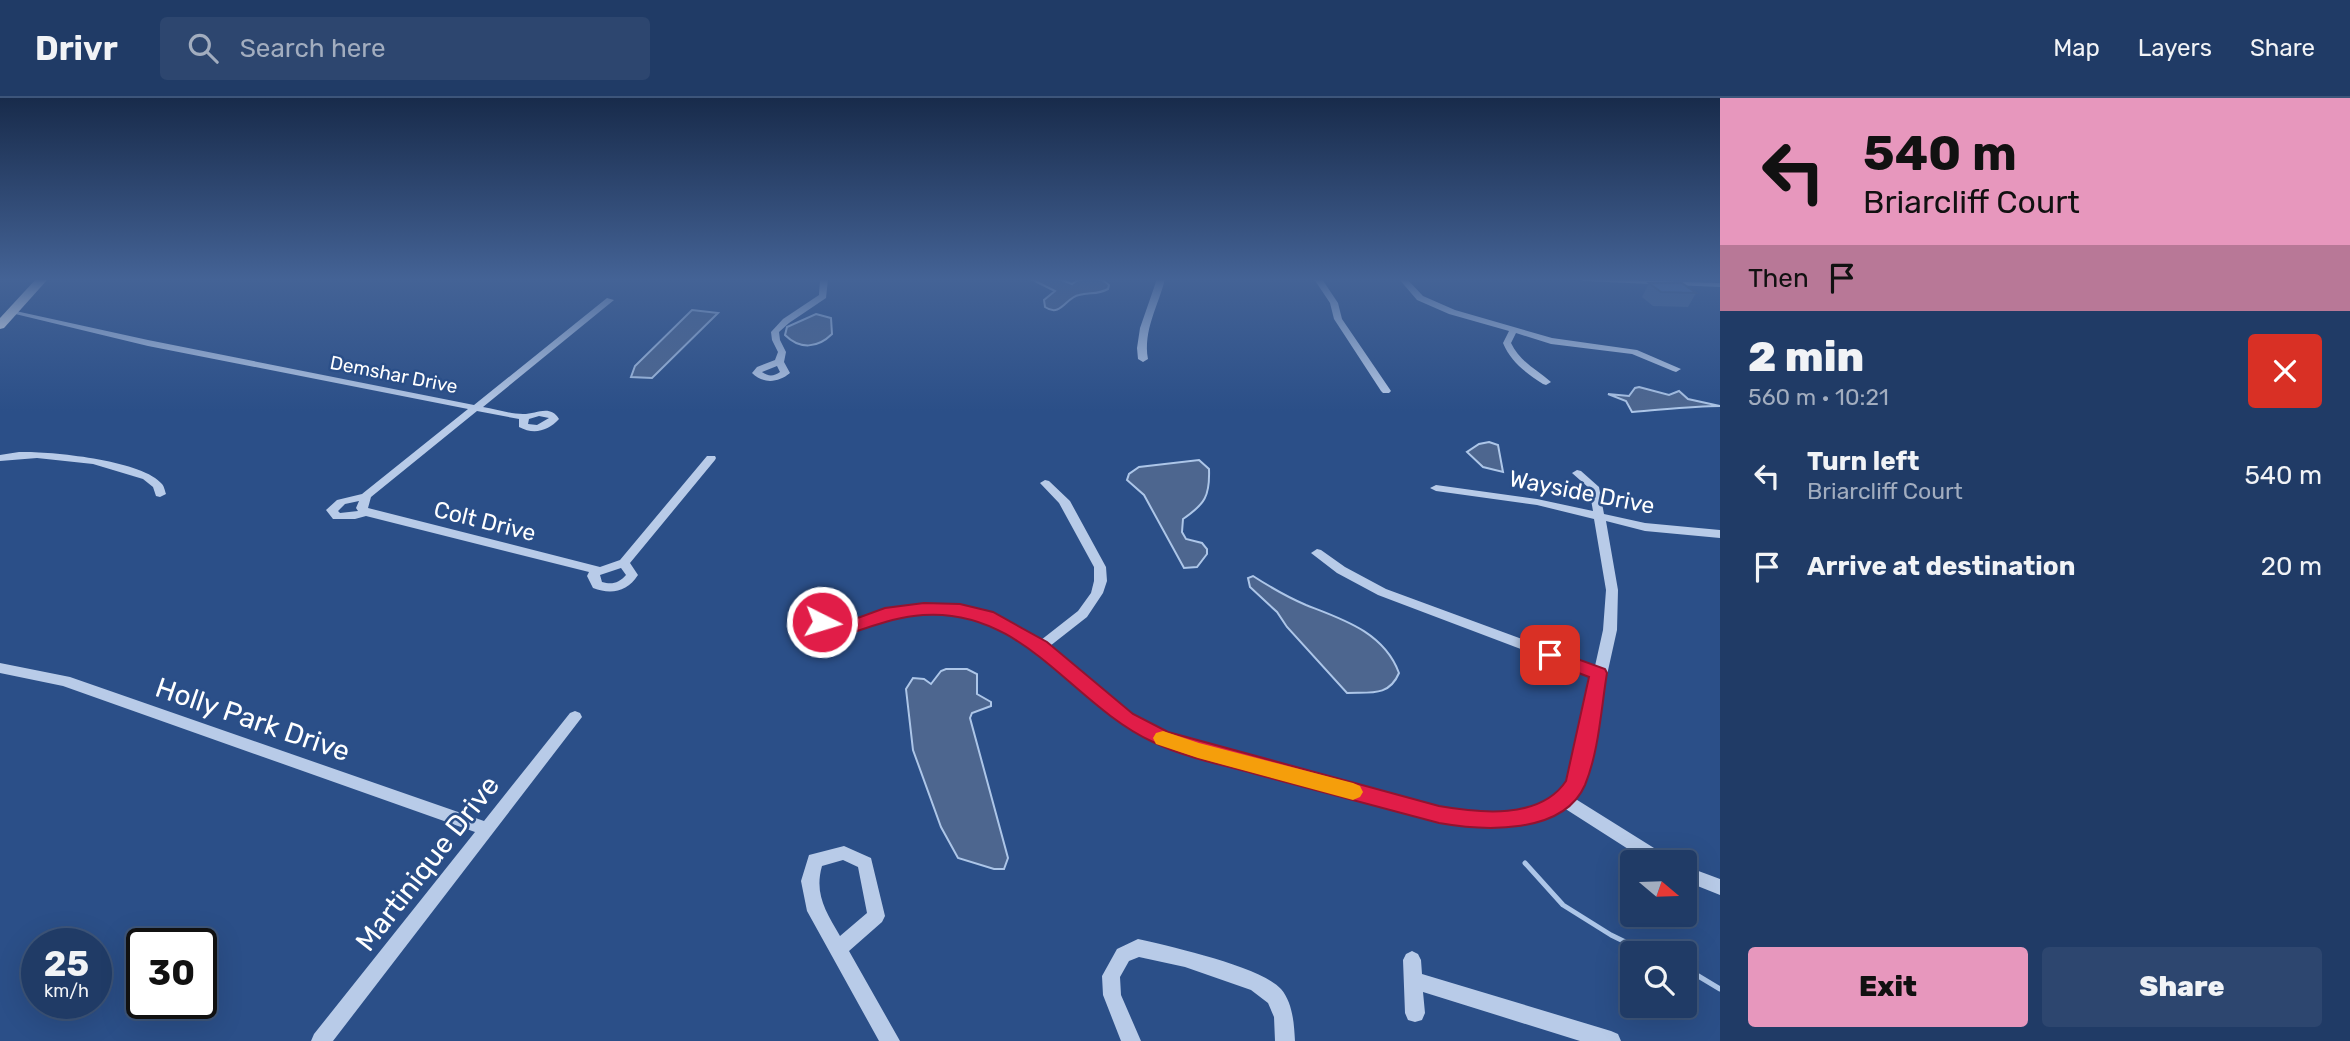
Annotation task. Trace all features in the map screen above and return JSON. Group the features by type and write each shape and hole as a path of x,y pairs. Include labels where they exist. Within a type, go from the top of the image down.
{"street":[{"name":"Demshar Drive","path":"56,323 523,418"},
{"path":"365,512 361,505 366,495 581,323"},
{"path":"779,362 782,352 775,332 783,323"},
{"path":"1143,359 1140,345 1144,323"},
{"path":"1341,323 1386,391"},
{"path":"1489,323 1551,341 1634,352 1676,369"},
{"path":"1513,331 1507,343 1510,351 1532,373 1546,382"},
{"path":"0,458 39,453 66,455 147,477 158,486 160,494"},
{"path":"624,563 711,458"},
{"path":"841,630 885,614 924,609 960,610 987,617 1041,646 1126,719 1161,738 1439,814 1475,821 1521,817 1555,807 1564,800 1575,783 1582,763 1598,673 1609,630 1612,590 1600,516 1594,487 1577,473"},
{"path":"1041,646 1074,624 1090,606 1101,576 1096,559 1065,501 1045,483"},
{"name":"Wayside Drive","path":"1436,488 1537,502 1646,527 1720,534"},
{"name":"Colt Drive","path":"366,495 341,502 332,510 337,517 346,518 365,512 595,571 607,570 624,563 632,575 628,582 607,588 597,585 593,576 595,571"},
{"path":"1317,553 1340,570 1382,592 1598,673"},
{"name":"Holly Park Drive","path":"0,668 65,681 487,829"},
{"name":"Martinique Drive","path":"321,1041 575,718"},
{"path":"1564,800 1643,850"},
{"path":"839,948 876,916 865,863 844,853 815,860 810,881 817,911 890,1041"},
{"path":"1698,878 1720,887"},
{"path":"1131,1041 1112,995 1111,976 1123,954 1138,948 1185,958 1257,983 1275,996 1284,1017 1285,1041"},
{"path":"1415,1013 1412,970 1611,1041"}],"water":[{"path":"679,323 708,323 652,378 631,377 635,366"},
{"path":"796,323 831,323 832,334 821,342 803,345 785,335 787,327"},
{"path":"1639,387 1669,395 1679,391 1688,399 1720,406 1632,412 1626,401 1608,394 1629,396"},
{"path":"1489,442 1498,445 1503,472 1483,467 1467,452 1479,444"},
{"path":"1199,460 1209,469 1207,493 1201,504 1183,519 1182,532 1186,539 1202,543 1207,554 1197,567 1184,568 1144,495 1127,480 1129,474 1139,467"},
{"path":"1253,576 1285,595 1347,622 1372,637 1392,659 1399,673 1395,681 1378,692 1347,693 1287,627 1277,612 1250,587 1248,578"},
{"path":"967,669 977,674 977,694 991,702 991,706 972,713 970,718 1008,858 1004,869 994,869 958,858 941,827 913,750 906,689 913,678 924,679 931,684 941,671"}],"waterway":[{"path":"1525,863 1563,905 1623,941"},
{"path":"1697,975 1720,989"}],"slow traffic":[{"path":"1163,738 1353,792"}],"route":[{"path":"822,622 830,623 841,630 885,614 924,609 960,610 987,617 1041,646 1126,719 1161,738 1439,814 1475,821 1521,817 1555,807 1564,800 1575,783 1582,763 1598,673 1550,655"}]}
